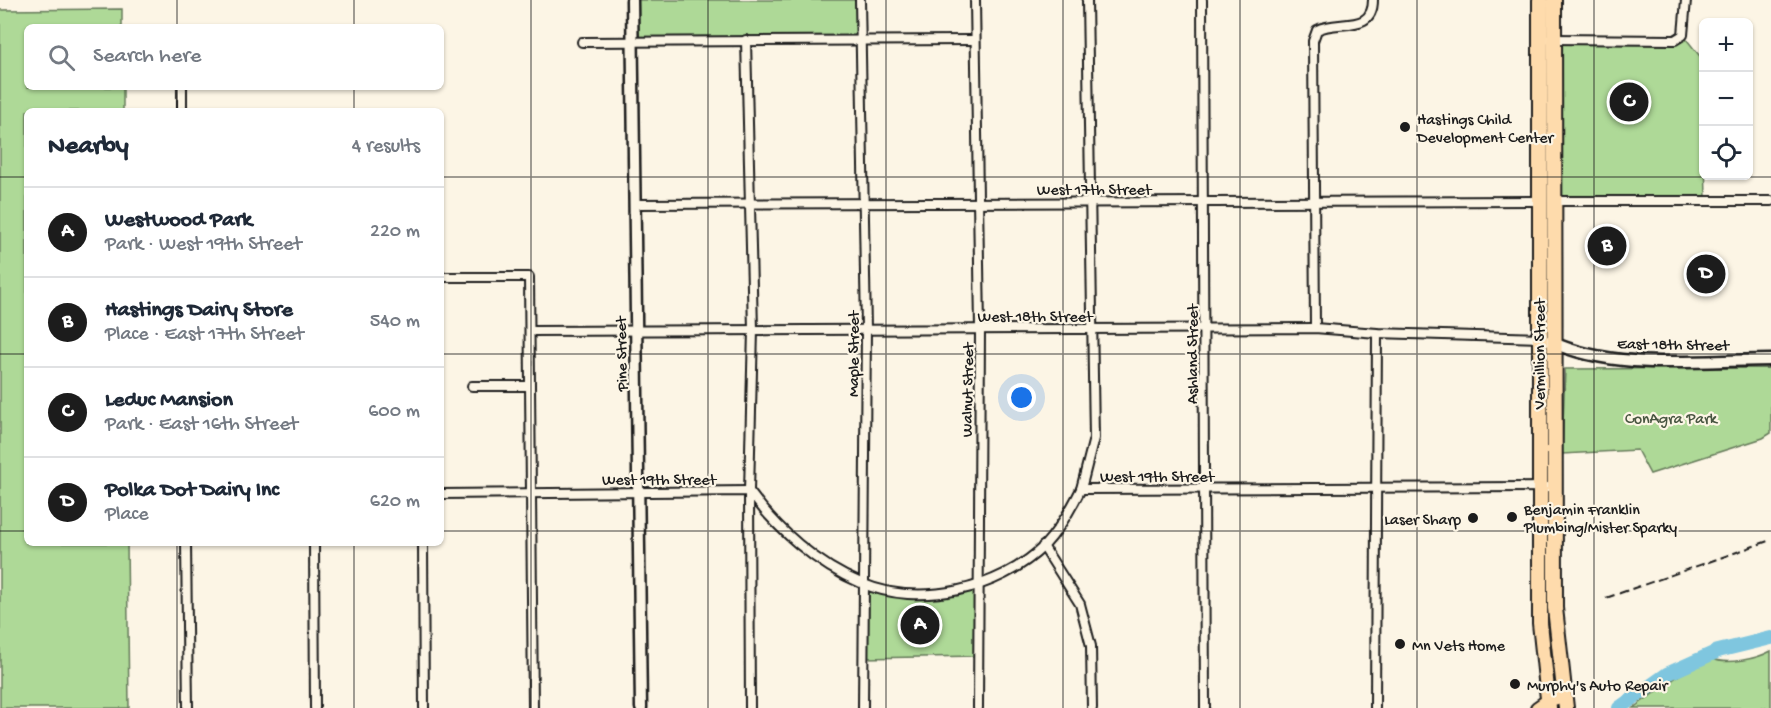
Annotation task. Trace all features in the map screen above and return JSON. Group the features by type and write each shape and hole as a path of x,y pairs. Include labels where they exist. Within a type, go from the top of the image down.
{"highway":[{"name":"Vermillion Street","path":"1540,0 1555,344 1540,622 1544,706"},
{"name":"Vermillion Street","path":"1554,0 1540,338 1556,608 1565,702"}],"main road":[{"path":"1544,706 1565,702"}],"street":[{"name":"Pine Street","path":"632,0 641,708"},
{"name":"Maple Street","path":"860,0 866,329 862,584 863,708"},
{"name":"Walnut Street","path":"975,0 980,329 978,708"},
{"path":"1081,489 1094,438 1088,200 1087,0"},
{"name":"Ashland Street","path":"1202,0 1205,708"},
{"path":"1315,327 1313,41 1317,30 1327,24 1358,24 1368,19 1373,9 1373,0"},
{"path":"1540,40 1675,40 1683,34 1686,0"},
{"path":"746,39 753,330 749,491 750,708"},
{"path":"582,42 746,39 975,40"},
{"path":"182,90 182,108"},
{"name":"West 17th Street","path":"634,204 1088,200 1771,201"},
{"path":"444,278 529,277 533,708"},
{"name":"West 18th Street","path":"530,331 1315,327 1377,333 1540,338"},
{"path":"1375,708 1377,333"},
{"name":"East 18th Street","path":"1540,338 1585,354 1634,360 1771,360"},
{"path":"472,386 530,386"},
{"name":"West 19th Street","path":"444,494 749,491 763,510 820,560 862,584 879,589 919,594 977,585 1013,569 1043,546 1065,519 1081,489 1548,487"},
{"path":"186,546 188,708"},
{"path":"314,546 315,708"},
{"path":"423,546 424,708"},
{"path":"1043,546 1080,604 1091,646 1092,708"}],"green space":[{"path":"632,0 860,0 860,40 632,42"},
{"path":"122,9 122,24 24,24 24,90 123,90 123,108 24,108 24,546 127,546 129,708 0,708 0,10"},
{"path":"1683,35 1699,55 1699,180 1706,180 1706,200 1554,201 1554,39 1675,40"},
{"name":"ConAgra Park","path":"1771,368 1771,433 1763,438 1650,474 1637,450 1562,454 1565,369"},
{"path":"862,584 919,594 977,585 978,656 863,658"},
{"path":"1771,651 1771,708 1633,708 1681,674 1712,659 1742,660"}],"waterway":[{"path":"1619,708 1667,674 1718,651 1771,638"},
{"path":"1629,708 1634,699"}],"railway":[{"path":"1606,598 1771,540"}],"place":[{"name":"Leduc Mansion","path":"1629,102"},
{"name":"Hastings Child Development Center","path":"1405,127"},
{"name":"Hastings Dairy Store","path":"1607,246"},
{"name":"Polka Dot Dairy Inc","path":"1706,274"},
{"name":"Benjamin Franklin Plumbing/Mister Sparky","path":"1512,517"},
{"name":"Laser Sharp","path":"1473,518"},
{"name":"Westwood Park","path":"920,625"},
{"name":"Mn Vets Home","path":"1400,644"},
{"name":"Murphy's Auto Repair","path":"1515,684"}]}
